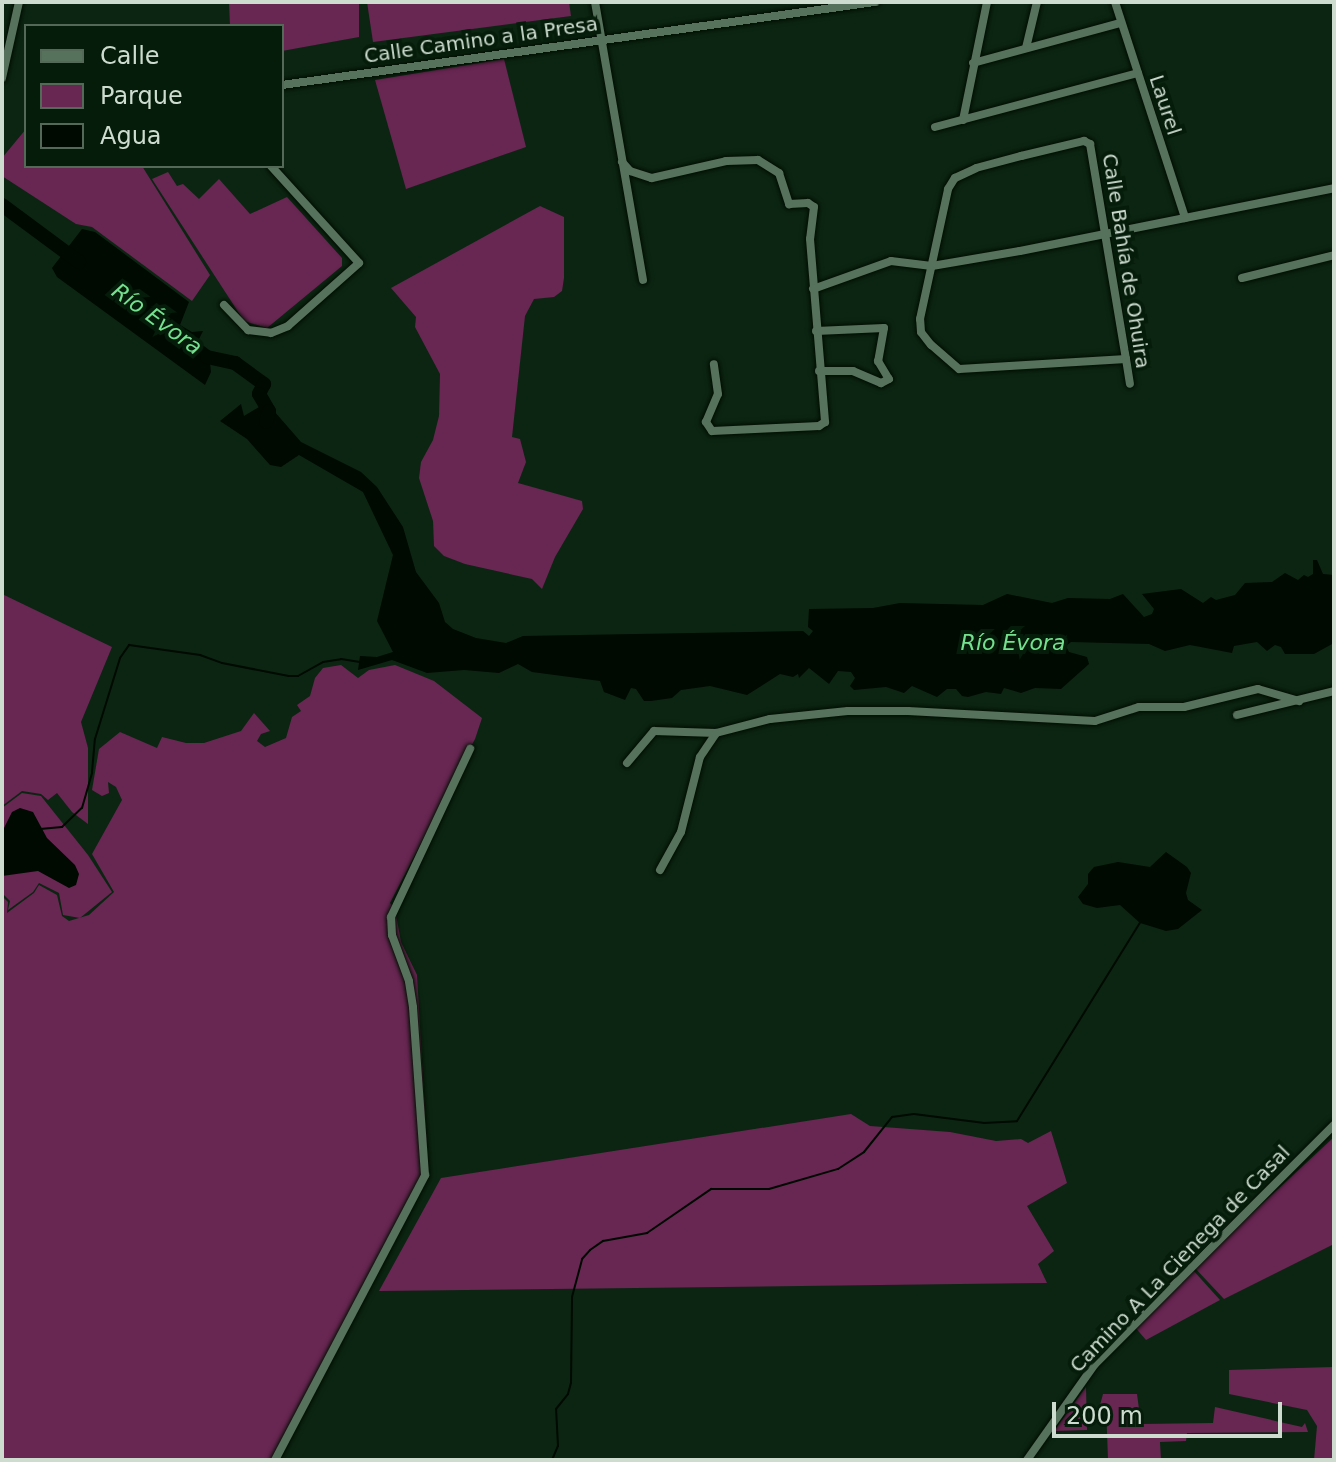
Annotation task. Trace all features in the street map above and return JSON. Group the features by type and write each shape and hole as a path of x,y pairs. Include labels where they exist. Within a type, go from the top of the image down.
{"street":[{"path":"2,78 19,2"},
{"path":"595,2 643,280"},
{"name":"Calle Camino a la Presa","path":"284,85 875,2"},
{"path":"963,120 987,2"},
{"path":"1026,48 1037,2"},
{"name":"Laurel","path":"1115,2 1185,218"},
{"path":"973,63 1120,23"},
{"path":"935,127 1138,73"},
{"name":"Calle Bahía de Ohuira","path":"932,266 948,189 955,178 976,168 1021,156 1084,141 1090,144 1130,384"},
{"path":"622,162 630,171 652,178 726,161 758,160 779,173 789,204 808,203 814,207 810,239 825,422 819,426 712,431 706,422 718,394 714,364"},
{"path":"224,305 248,330 271,333 288,326 359,263 273,168"},
{"path":"813,289 891,261 932,266 1334,188"},
{"path":"1242,278 1334,255"},
{"path":"932,266 920,328 931,345 955,367 1126,359"},
{"path":"816,331 884,328 878,361 887,382 876,382 853,371 819,371"},
{"path":"627,763 654,731 716,733 770,719 848,711 908,711 1095,721 1139,707 1184,707 1258,689 1299,701"},
{"path":"1237,715 1334,691"},
{"path":"660,870 681,832 700,757 716,733"},
{"path":"275,1460 425,1175 413,1007 409,981 392,935 391,917 470,749"},
{"name":"Camino A La Cienega de Casal","path":"1027,1460 1095,1364 1334,1125"}],"green space":[{"path":"229,2 359,2 359,37 284,51 284,24 230,24"},
{"path":"367,2 569,2 571,16 373,42"},
{"path":"504,59 526,147 406,189 375,80"},
{"path":"24,131 24,168 143,168 210,275 192,301 92,227 76,224 2,176 2,158"},
{"path":"168,172 177,186 183,184 199,199 219,179 250,214 287,197 342,258 342,266 267,328 244,321 152,179"},
{"path":"540,206 564,217 564,278 562,291 554,297 534,299 525,316 512,437 520,439 526,462 518,483 582,501 583,509 555,557 542,589 532,579 465,564 444,556 434,546 433,521 419,478 421,462 433,440 439,416 440,374 415,327 416,317 391,288"},
{"path":"2,594 112,647 81,722 88,748 88,824 72,812 57,793 48,800 41,794 22,791 2,806"},
{"path":"341,665 358,678 369,670 395,665 434,681 482,718 475,739 390,903 395,909 401,942 417,975 428,1163 274,1460 2,1460 2,896 8,902 7,913 34,893 39,885 57,895 62,916 69,921 89,915 114,892 92,854 122,800 116,787 108,782 109,793 102,796 92,790 99,749 120,732 157,748 162,737 186,743 204,743 241,731 254,713 270,731 261,734 257,741 265,747 286,738 292,717 301,711 297,705 310,696 315,678 323,668"},
{"path":"22,793 41,796 88,855 112,892 80,918 63,915 59,893 39,883 33,892 8,910 10,901 2,893 2,808"},
{"path":"851,1114 870,1126 950,1132 996,1141 1021,1139 1028,1143 1051,1131 1067,1183 1027,1206 1054,1251 1038,1264 1047,1283 379,1291 441,1178"},
{"path":"1334,1137 1334,1244 1224,1299 1194,1267"},
{"path":"1192,1269 1220,1300 1146,1340 1134,1326"},
{"path":"1334,1367 1334,1460 1314,1460 1317,1426 1307,1410 1229,1394 1229,1370"},
{"path":"1086,1387 1087,1430 1054,1431"},
{"path":"1103,1394 1137,1394 1141,1424 1213,1423 1215,1407 1302,1427 1305,1423 1308,1432 1187,1433 1186,1441 1160,1442 1161,1460 1108,1460 1106,1405 1100,1405"}],"water":[{"name":"Río Évora","path":"82,229 95,232 189,302 180,325 192,332 203,331 198,341 209,352 211,372 205,385 57,277 52,268"},
{"name":"Río Évora","path":"241,404 244,416 259,407 274,411 301,442 361,472 377,487 403,527 416,572 439,603 445,622 453,629 476,638 506,643 523,636 803,631 809,636 813,631 808,627 809,609 873,608 900,603 983,605 1007,594 1052,603 1068,598 1110,599 1123,594 1144,617 1152,614 1154,609 1142,594 1181,589 1203,603 1211,597 1216,600 1235,595 1245,583 1272,582 1285,573 1298,580 1304,575 1308,577 1313,574 1313,560 1317,560 1323,574 1334,575 1334,643 1314,654 1285,654 1281,647 1275,645 1267,651 1257,642 1234,646 1232,653 1190,645 1165,651 1149,644 1071,642 1066,646 1069,652 1087,657 1089,664 1061,689 1035,688 1021,693 1004,688 1001,694 986,692 968,697 962,696 956,689 947,689 937,697 912,686 904,693 886,687 854,690 850,686 855,678 851,672 838,671 829,684 809,668 799,678 798,674 793,677 780,674 747,695 710,686 681,690 672,698 651,701 644,701 636,689 631,688 625,700 604,692 600,681 532,672 518,664 499,673 464,670 427,673 392,660 358,670 360,656 377,657 393,652 377,621 393,555 363,492 299,455 281,467 270,465 247,439 220,421"},
{"path":"20,808 33,812 47,838 75,865 79,874 76,885 69,888 38,871 2,876 2,832 12,812"},
{"path":"1166,852 1191,873 1186,893 1188,900 1202,910 1178,929 1166,931 1140,923 1120,905 1097,908 1083,904 1078,897 1088,884 1088,874 1094,867 1118,862 1150,867"}],"waterway":[{"name":"Río Évora","path":"2,205 79,262"},
{"name":"Río Évora","path":"195,348 207,357 235,363 264,384 259,394 269,411 266,422"},
{"path":"40,829 62,827 82,808 92,772 95,739 120,658 129,645 200,655 222,663 289,676 298,676 323,662 341,659 360,662"},
{"path":"552,1460 558,1446 556,1409 568,1394 571,1383 572,1297 582,1259 590,1250 603,1241 647,1233 711,1189 769,1189 838,1169 864,1152 892,1117 914,1114 984,1123 1017,1121 1140,923"}]}
